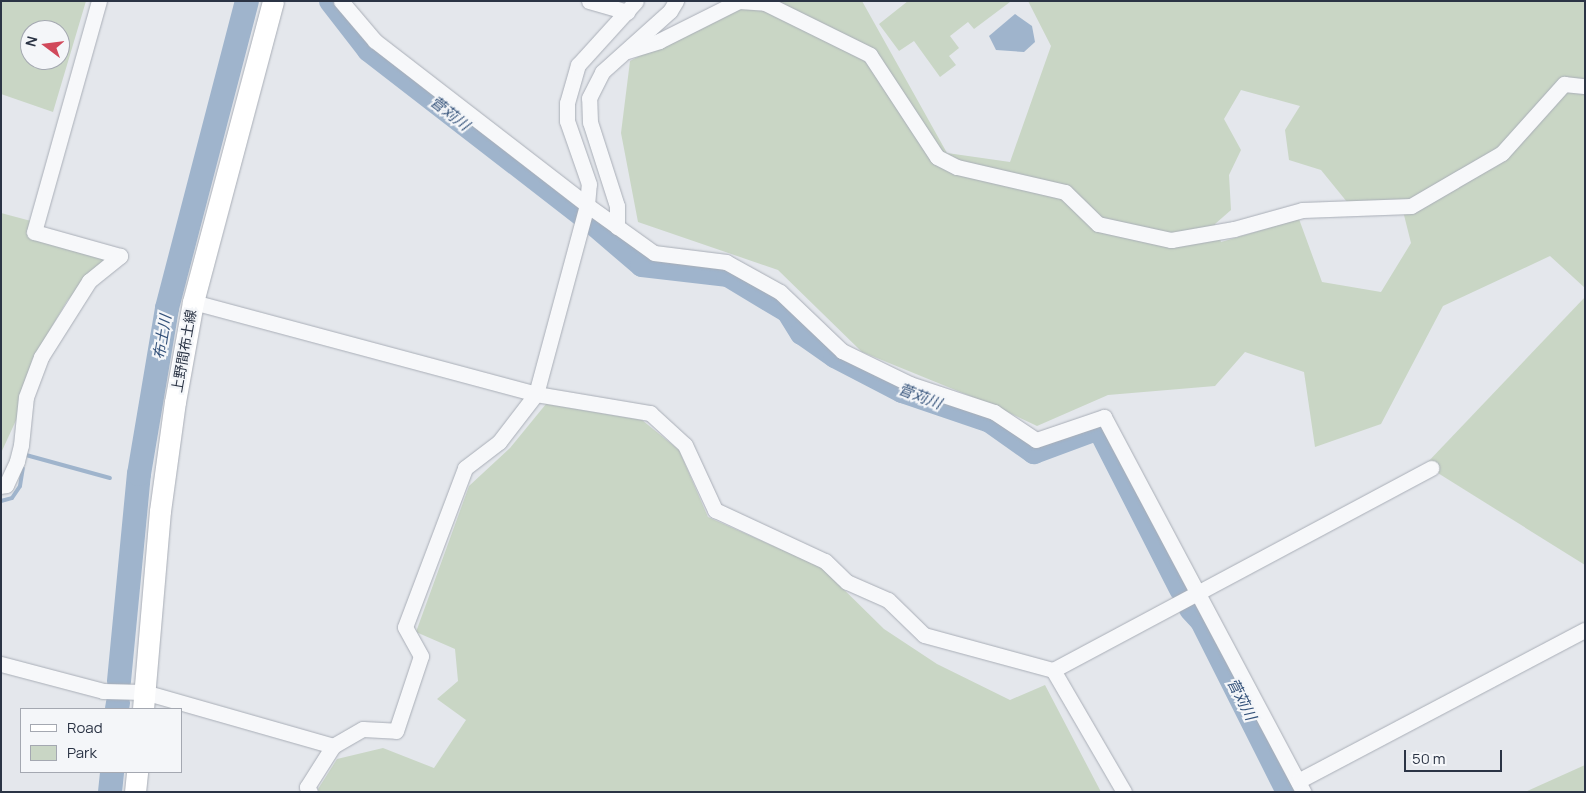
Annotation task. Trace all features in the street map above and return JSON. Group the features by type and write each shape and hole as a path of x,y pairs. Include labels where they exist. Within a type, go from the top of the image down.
{"main road":[{"name":"上野間布土線","path":"144,701 160,511 175,402 193,302 273,1"},
{"path":"135,792 137,773"}],"street":[{"path":"1,486 6,485 17,462 21,445 26,397 41,357 89,281 120,256 34,232 98,1"},
{"path":"340,1 375,41 587,205 654,252 726,262 780,292 842,351 910,384 994,412 1036,440 1104,417 1300,786 1585,630"},
{"path":"589,1 632,7"},
{"path":"617,227 617,206 590,122 589,98 602,72 670,11 676,1"},
{"path":"627,51 659,41 739,1 765,2 870,55 937,157 957,167 1064,192 1098,224 1171,240 1234,229 1302,210 1411,206 1502,153 1564,84 1585,86"},
{"path":"310,792 307,787 333,746 364,729 396,731 420,656 405,627 465,468 499,442 536,394 587,205 589,184 567,121 567,103 578,65 632,7"},
{"path":"193,302 536,394 650,412 685,445 715,510 825,561 846,582 888,600 924,635 1054,670 1196,592 1432,468"},
{"path":"1,664 173,708"},
{"path":"1054,670 1124,792"},
{"path":"182,710 333,746"}],"green space":[{"path":"1,1 86,1 70,55 70,20 20,20 20,70 65,70 53,112 1,94"},
{"path":"742,1 862,1 947,153 1010,162 1051,46 1028,1 1585,1 1585,288 1550,256 1443,306 1381,424 1315,447 1304,372 1245,352 1215,386 1108,395 1037,426 997,407 862,352 778,270 638,222 621,133 630,61","holes":["1241,90 1300,106 1285,130 1289,160 1321,170 1356,213 1403,211 1411,243 1381,292 1322,282 1299,219 1221,242 1215,224 1231,210 1229,175 1241,150 1224,119"]},
{"path":"908,1 1010,2 974,29 968,22 950,36 959,48 949,56 956,65 940,77 914,41 899,51 879,24"},
{"path":"1,213 31,221 28,236 107,256 67,301 32,360 18,416 1,453"},
{"path":"1585,297 1585,565 1425,465"},
{"path":"546,404 642,420 679,450 708,517 821,567 884,629 937,664 1010,700 1045,685 1101,792 319,792 318,789 337,759 383,748 434,768 466,720 437,699 458,681 455,649 416,632 469,486 510,448"},
{"path":"1585,765 1585,792 1525,792"}],"water":[{"path":"1015,14 1032,26 1035,42 1024,52 996,50 989,36"}],"waterway":[{"name":"布土川","path":"119,681 139,474 167,308 247,1"},
{"name":"菅苅川","path":"331,1 369,50 581,214"},
{"name":"菅苅川","path":"594,224 642,265 728,275 788,311 802,333 835,356 902,391 990,421 1034,452 1099,428 1181,589"},
{"path":"26,455 110,478"},
{"path":"1,501 12,498 20,486 23,468"},
{"name":"菅苅川","path":"1191,609 1202,621 1288,792"},
{"name":"布土川","path":"117,708 118,703"},
{"name":"布土川","path":"110,792 112,773"}]}
